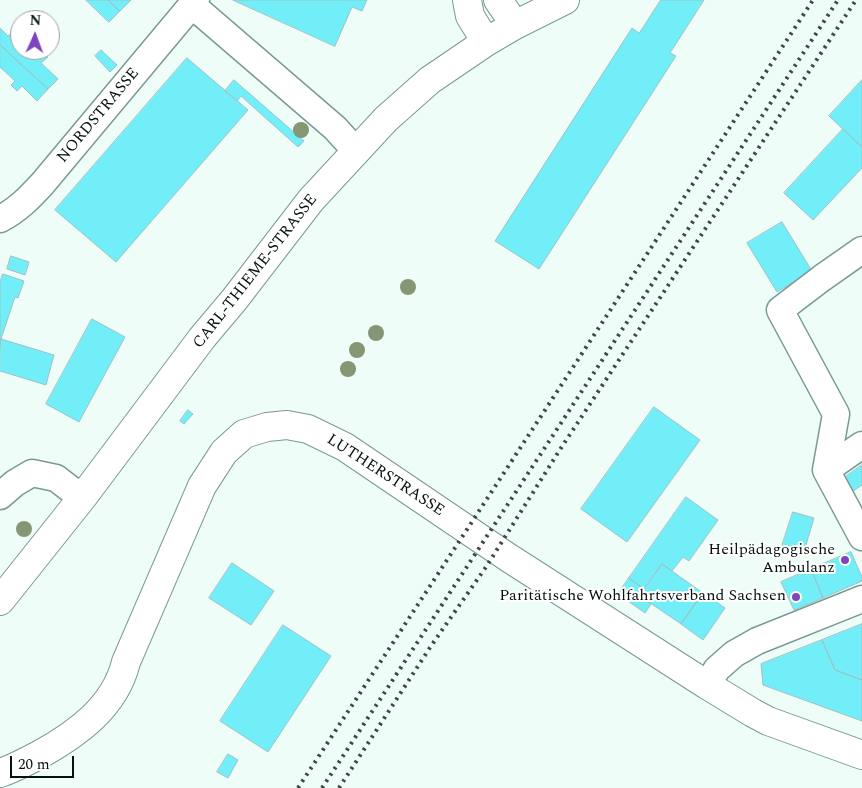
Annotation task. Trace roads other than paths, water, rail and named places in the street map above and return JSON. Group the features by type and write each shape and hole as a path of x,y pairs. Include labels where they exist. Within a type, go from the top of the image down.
{"main road":[{"path":"467,0 470,16 486,42"},
{"path":"498,0 514,25"},
{"name":"CARL-THIEME-STRASSE","path":"0,601 82,498 202,338 234,300 311,200 386,119 430,80 486,42 514,25 565,0"},
{"name":"LUTHERSTRASSE","path":"0,773 31,759 65,740 86,724 109,700 119,684 126,662 202,486 224,452 244,434 267,427 287,426 308,429 345,446 509,558 707,686 768,722 862,755"},
{"name":"LUTHERSTRASSE","path":"0,760 31,759"}],"street":[{"name":"NORDSTRASSE","path":"0,219 24,203 43,183 194,3 335,128 356,151"},
{"path":"862,250 780,310 836,414 826,470 862,537"},
{"path":"826,470 862,445"},
{"path":"0,496 15,483 32,473 56,478 82,498"},
{"path":"707,686 721,665 734,654 752,644 862,599"}],"railway":[{"path":"298,788 813,0"},
{"path":"322,788 838,0"},
{"path":"339,788 431,646 486,567 561,448 856,0"}],"place":[{"name":"Heilpädagogische Ambulanz","path":"845,560"},
{"name":"Paritätische Wohlfahrtsverband Sachsen","path":"796,597"}]}
